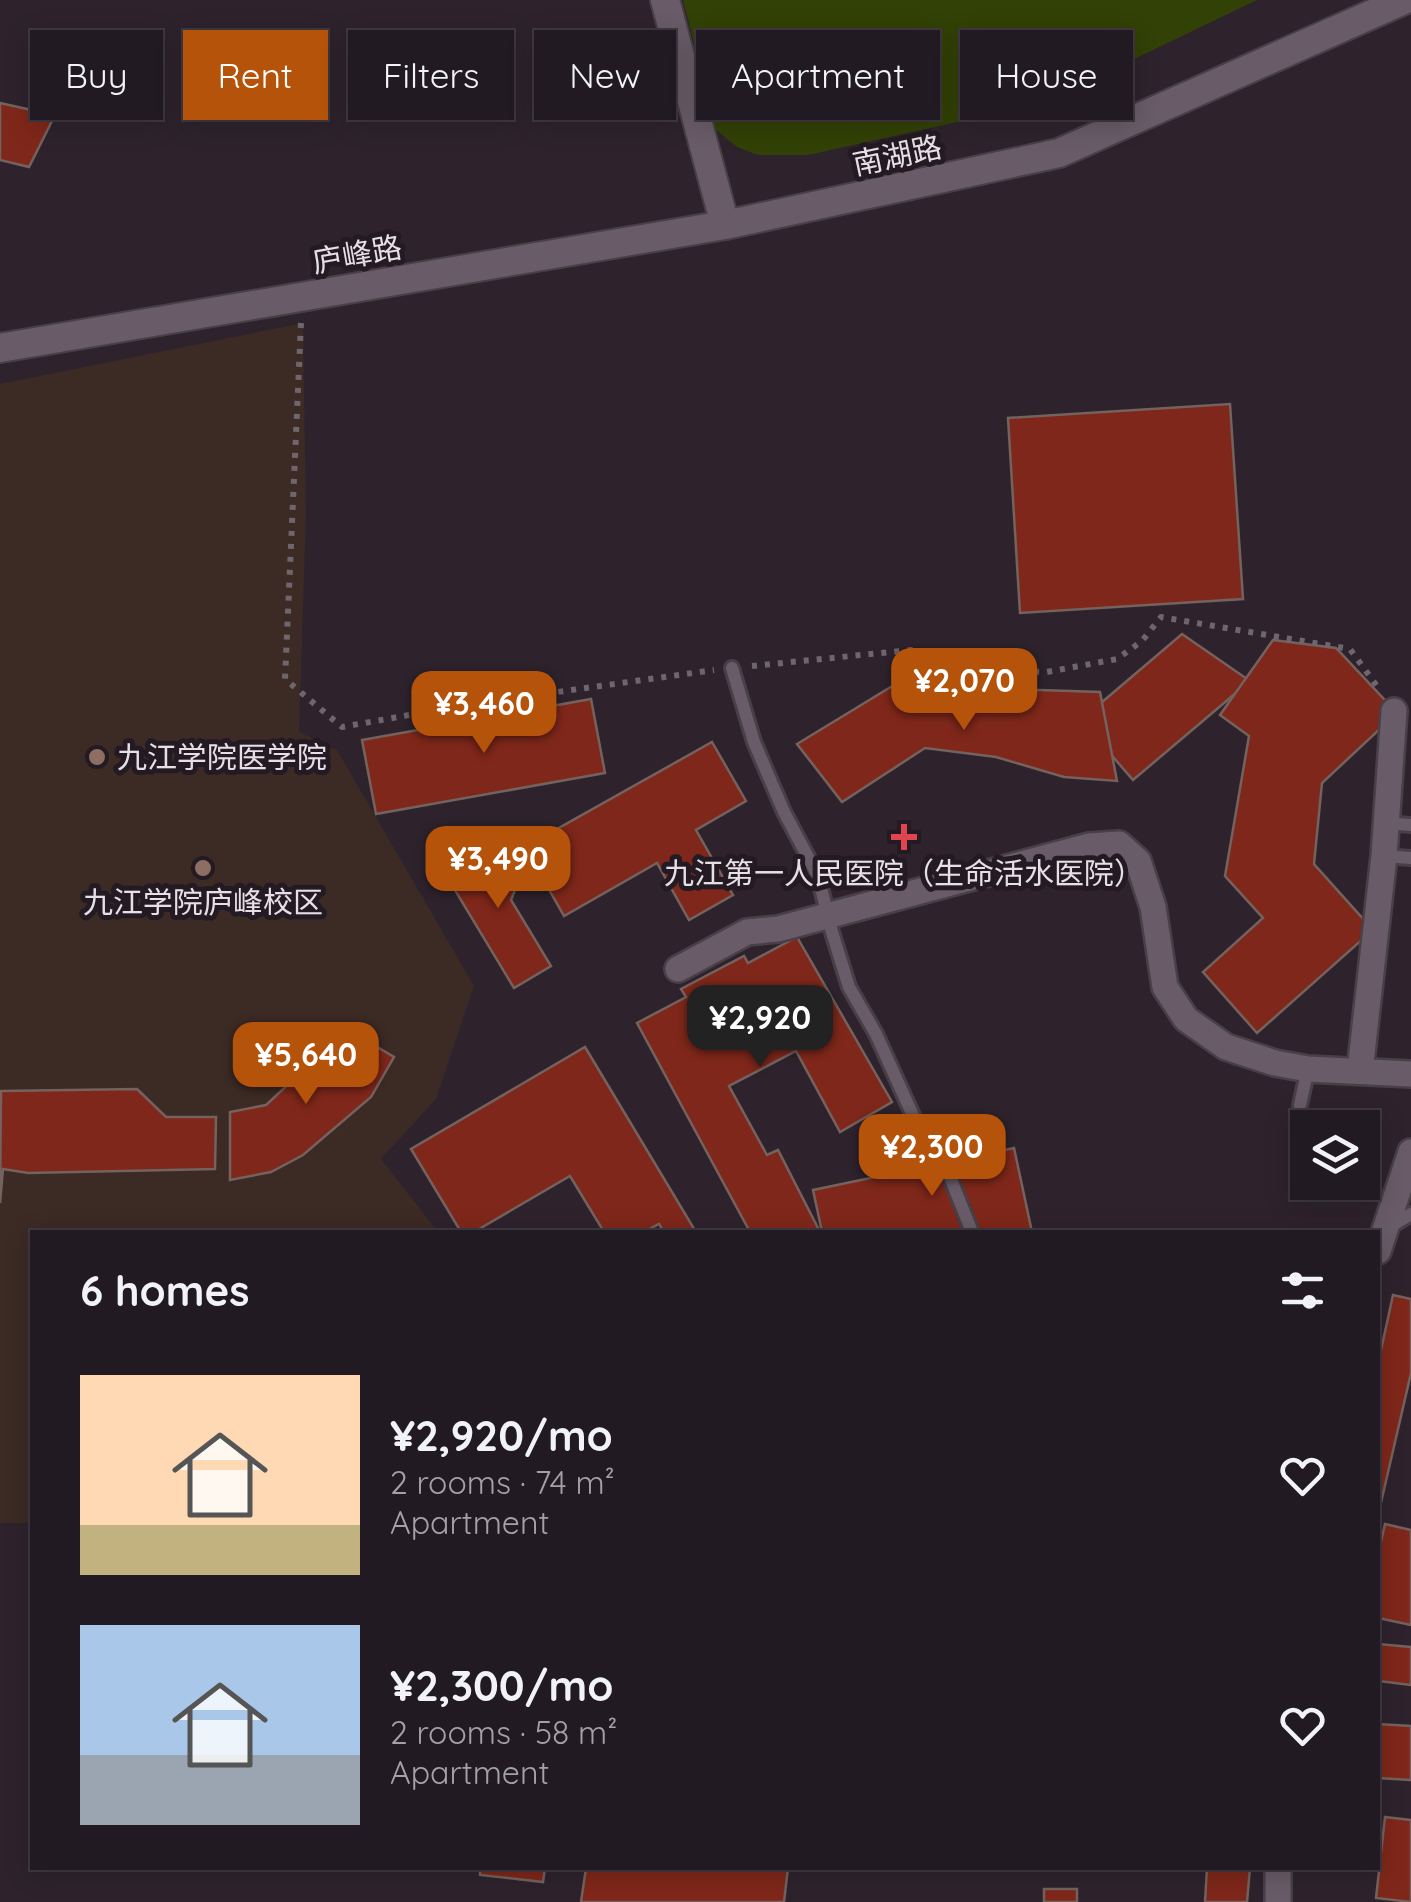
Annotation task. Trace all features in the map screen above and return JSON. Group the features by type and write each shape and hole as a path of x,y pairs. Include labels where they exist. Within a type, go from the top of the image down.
{"main road":[{"path":"666,0 725,225"},
{"name":"南湖路","path":"725,225 1060,153 1404,0"},
{"name":"庐峰路","path":"0,348 725,225"}],"street":[{"path":"1360,1072 1384,856 1398,824 1394,711"},
{"path":"678,969 747,932 778,929 1089,846 1119,844 1138,861 1153,906 1165,987 1186,1019 1226,1047 1275,1063 1308,1069 1411,1074"},
{"path":"1380,1242 1411,1152"},
{"path":"1278,1870 1278,1902"}],"lane":[{"path":"732,668 754,742 784,812 818,876 849,986 876,1034 920,1131 948,1172 971,1230"},
{"path":"1384,856 1411,858"},
{"path":"1300,1105 1308,1069"},
{"path":"1380,1242 1411,1214"}],"path":[{"path":"302,296 285,679 342,726 732,668 911,650 976,670 1047,672 1117,659 1142,641 1161,618 1350,649 1394,711"}],"shaded area":[{"name":"九江学院庐峰校区","path":"303,323 306,515 299,732 337,750 474,986 436,1099 381,1159 436,1230 30,1230 30,1523 0,1523 0,384"}],"green space":[{"path":"683,0 1257,0 1133,60 1133,30 960,30 960,120 967,120 808,155 758,155 737,147 716,130 713,120 940,120 940,30 696,30 696,51"}],"building":[{"path":"0,103 30,110 30,120 52,120 29,167 0,160"},
{"path":"1230,404 1243,599 1020,613 1008,418"},
{"path":"1182,634 1250,681 1133,780 1081,720"},
{"path":"1273,640 1336,648 1397,713 1322,783 1314,864 1373,930 1257,1033 1203,972 1263,918 1225,876 1249,736 1220,715"},
{"path":"894,685 1100,692 1117,781 1064,777 996,757 925,748 842,802 797,744"},
{"path":"591,699 605,773 376,814 362,740"},
{"path":"712,742 746,801 696,830 733,895 689,920 657,863 564,916 525,847"},
{"path":"499,839 521,875 511,900 551,966 514,988 444,872"},
{"path":"797,937 892,1102 840,1132 796,1051 729,1086 767,1155 778,1150 818,1228 814,1230 749,1230 637,1023 686,997 681,989 744,956 748,963"},
{"path":"330,1030 394,1057 371,1097 303,1155 271,1172 230,1180 230,1112 266,1105 321,1048"},
{"path":"585,1047 695,1230 663,1230 659,1224 648,1230 603,1230 570,1176 477,1230 460,1230 411,1149"},
{"path":"137,1089 166,1117 216,1117 215,1169 28,1173 3,1169 0,1203 1,1091"},
{"path":"1014,1148 1032,1230 822,1230 813,1190"},
{"path":"1393,1295 1411,1299 1411,1373 1380,1507 1380,1355"},
{"path":"1385,1524 1411,1530 1411,1625 1380,1618 1380,1546"},
{"path":"1380,1644 1411,1647 1411,1685 1380,1681"},
{"path":"1380,1724 1411,1726 1411,1780 1380,1778"},
{"path":"1385,1817 1411,1820 1411,1902 1376,1898"},
{"path":"480,1870 545,1870 543,1882 480,1875"},
{"path":"586,1870 788,1870 784,1902 581,1902"},
{"path":"1207,1870 1250,1870 1247,1902 1205,1902"},
{"path":"1044,1889 1077,1889 1077,1902 1044,1902"}],"place":[{"name":"九江学院医学院","path":"97,757"},
{"name":"九江第一人民医院（生命活水医院）","path":"904,837"},
{"name":"九江学院庐峰校区","path":"203,868"}]}
